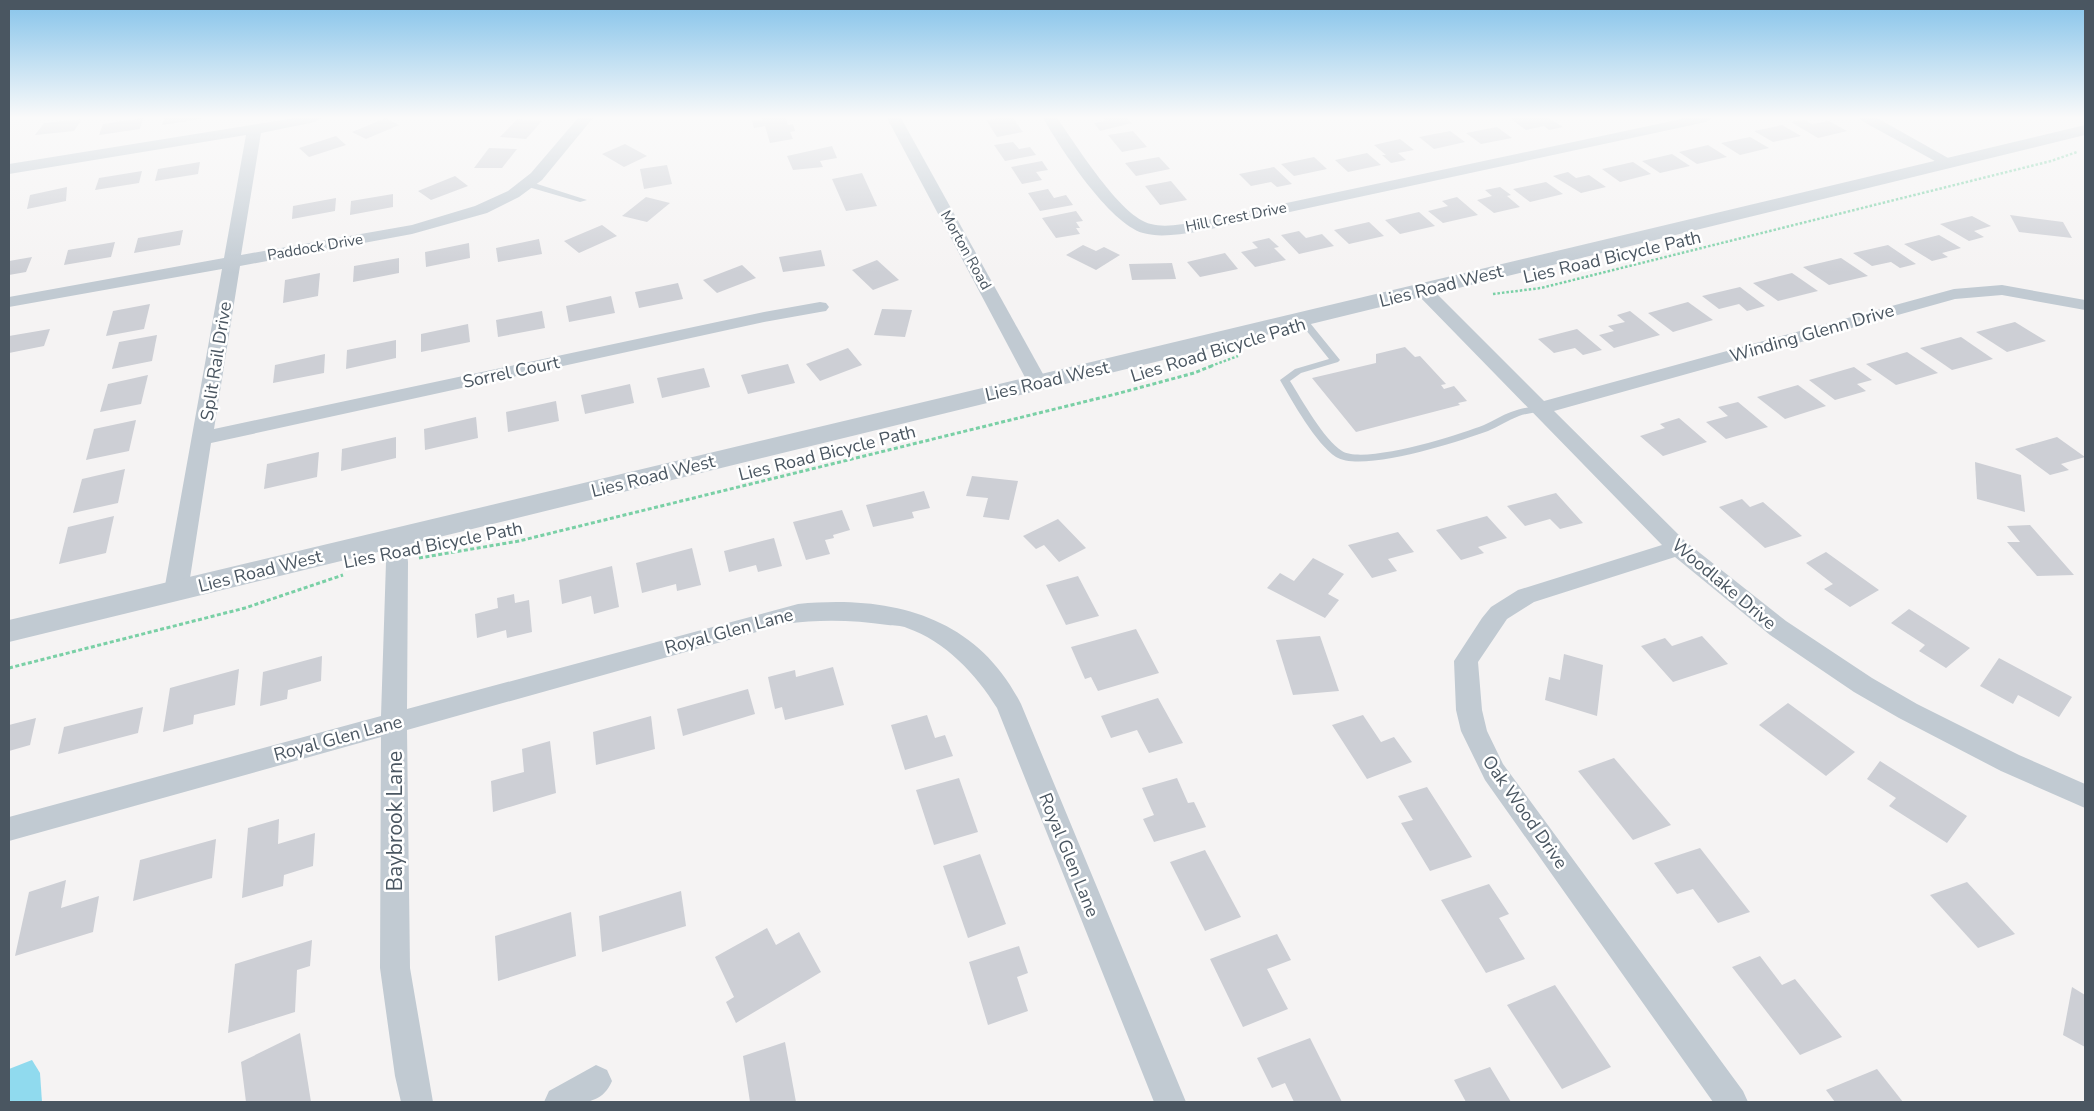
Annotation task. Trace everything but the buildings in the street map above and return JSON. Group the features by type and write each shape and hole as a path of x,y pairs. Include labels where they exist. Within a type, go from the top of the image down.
{"street":[{"name":"Split Rail Drive","path":"176,591 247,170"},
{"name":"Paddock Drive","path":"9,302 427,226 487,206 528,184 540,170"},
{"name":"Morton Road","path":"922,170 1038,383"},
{"name":"Hill Crest Drive","path":"1089,170 1122,214 1146,228 1173,229 1197,227 1464,170"},
{"name":"Lies Road West","path":"9,632 176,591 395,550 1038,383 1921,170"},
{"name":"Woodlake Drive","path":"1423,290 1678,548 1778,628 1863,685 1955,736 2085,796"},
{"name":"Winding Glenn Drive","path":"1541,408 1961,292 1984,290 2022,292 2085,306"},
{"name":"Sorrel Court","path":"203,438 755,319 820,307"},
{"name":"Oak Wood Drive","path":"1678,548 1546,588 1510,604 1490,624 1466,661 1469,710 1474,731 1494,772 1732,1102"},
{"name":"Baybrook Lane","path":"395,550 395,968 411,1076 417,1102"},
{"name":"Royal Glen Lane","path":"9,829 785,615 834,610 858,611 914,620 963,650 979,664 997,686 1008,704 1170,1102"},
{"path":"560,1102 596,1080"}],"lane":[{"path":"528,184 583,200"},
{"path":"1303,320 1335,360 1298,371 1285,380 1330,446 1342,456 1363,460 1406,451 1469,433 1498,423 1515,414 1541,408"}],"path":[{"name":"Lies Road Bicycle Path","path":"1490,295 1541,288 2015,170"},
{"name":"Lies Road Bicycle Path","path":"395,550 519,541 1058,409 1194,373 1246,353"},
{"name":"Lies Road Bicycle Path","path":"9,668 245,608 352,572"}],"water":[{"path":"32,1060 40,1073 42,1102 9,1102 9,1069"}]}
